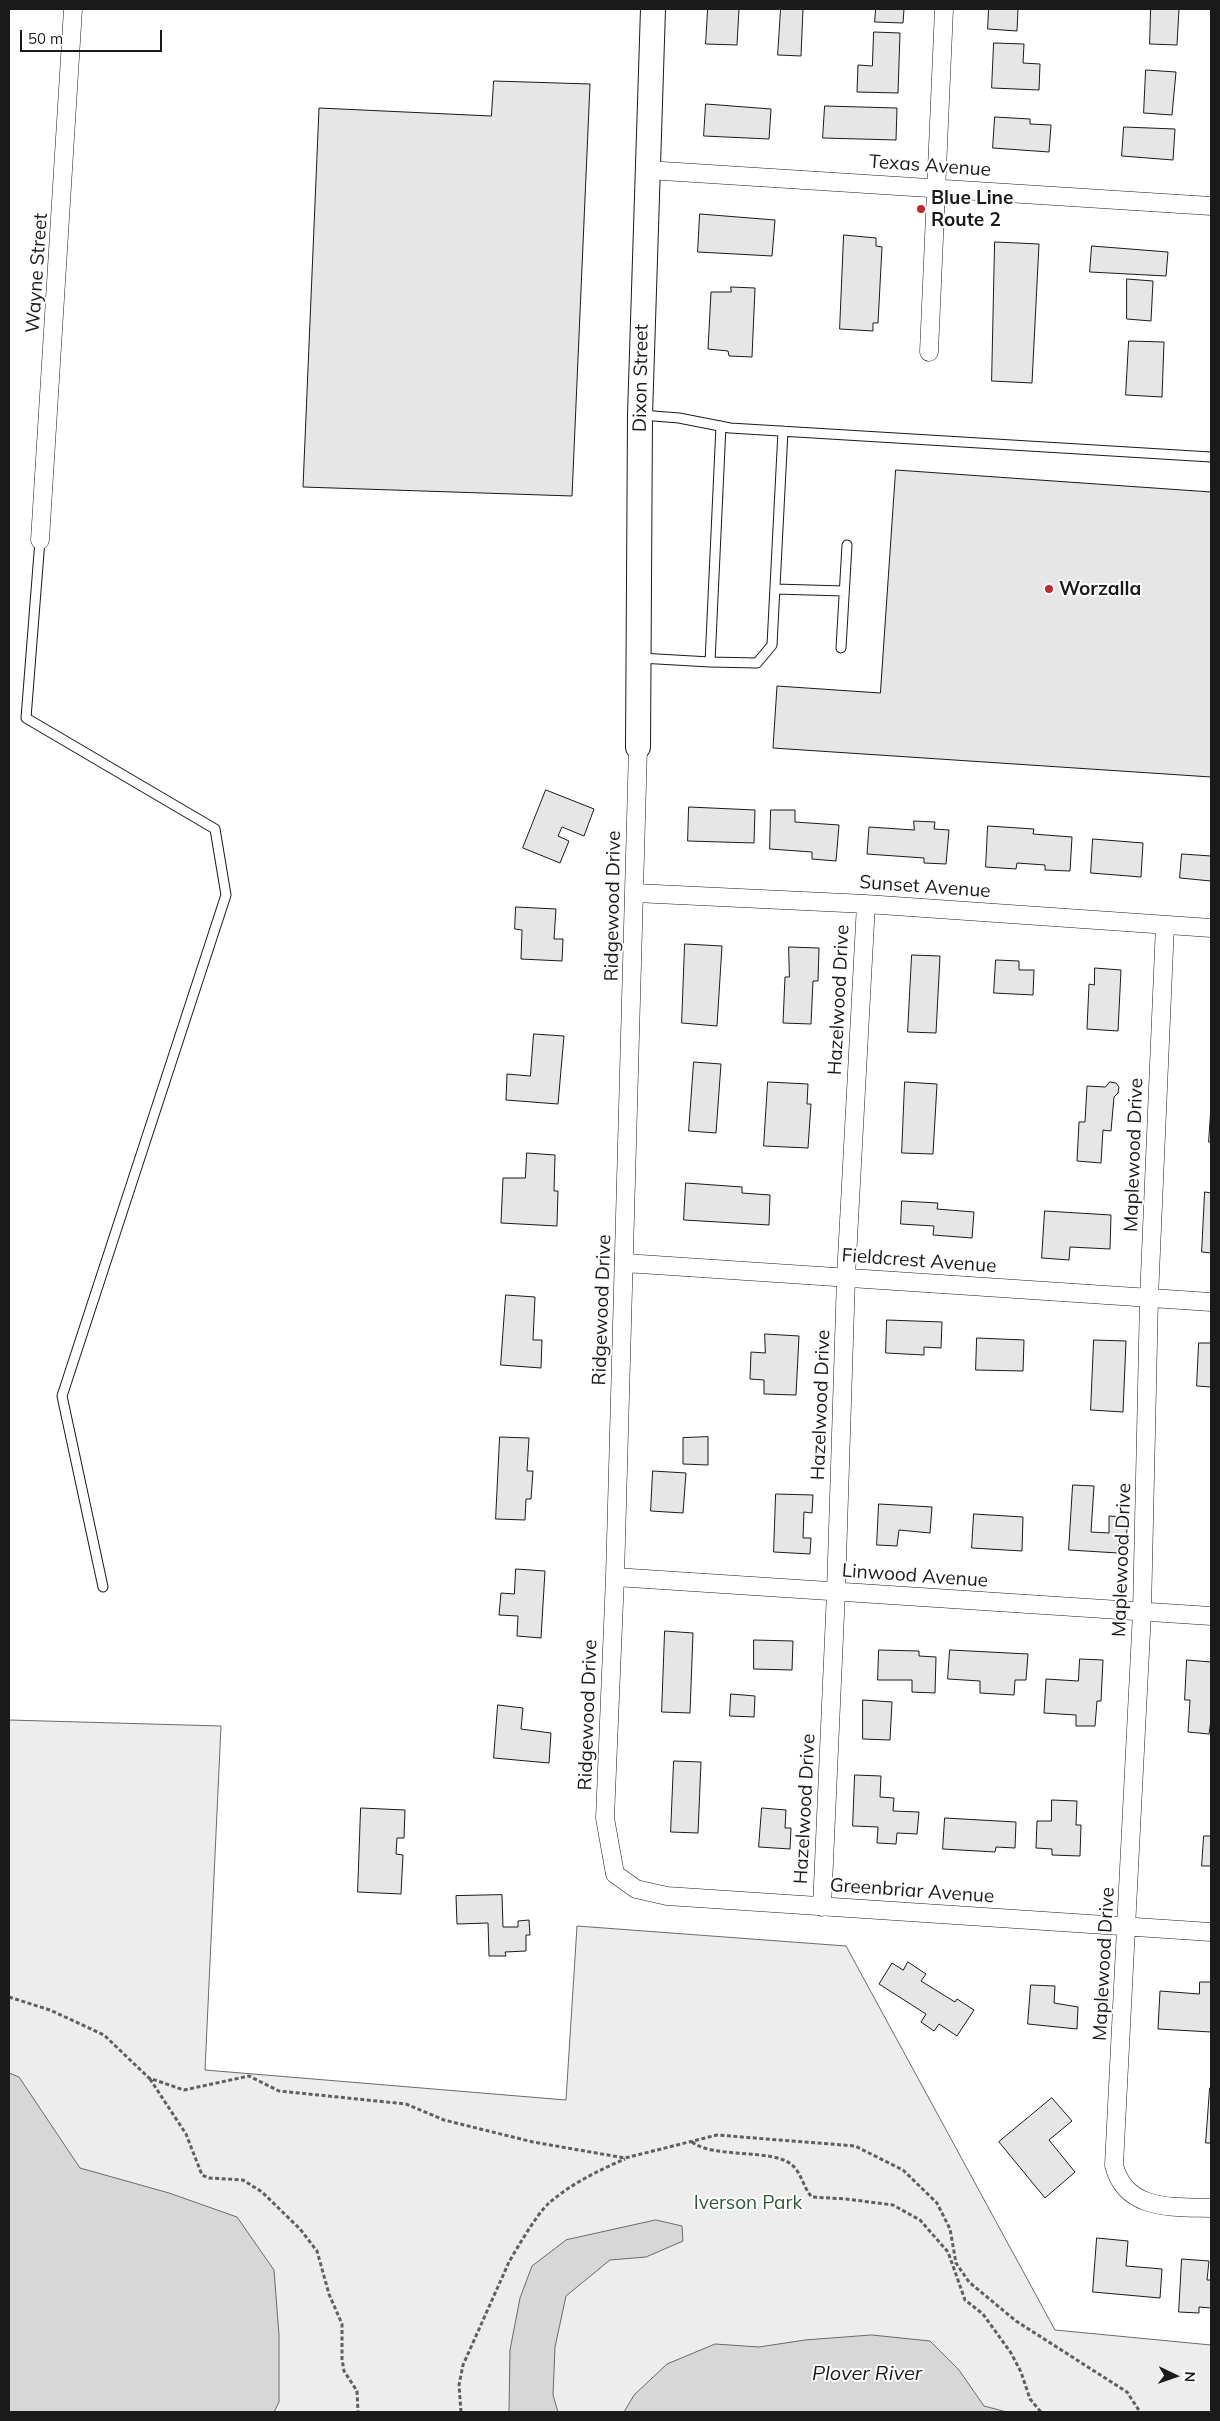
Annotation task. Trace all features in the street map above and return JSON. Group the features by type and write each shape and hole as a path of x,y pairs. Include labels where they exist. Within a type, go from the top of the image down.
{"street":[{"name":"Wayne Street","path":"40,540 73,9"},
{"name":"Dixon Street","path":"638,747 640,415 654,9"},
{"path":"929,352 944,9"},
{"name":"Texas Avenue","path":"647,170 1211,206"},
{"name":"Ridgewood Drive","path":"615,1874 605,1818 625,1262 638,747"},
{"name":"Sunset Avenue","path":"635,893 866,904 1211,928"},
{"name":"Hazelwood Drive","path":"822,1907 836,1592 846,1277 866,904"},
{"name":"Maplewood Drive","path":"1165,925 1150,1298 1142,1612 1128,1926 1114,2157 1117,2175 1129,2192 1146,2202 1155,2205 1211,2208"},
{"name":"Fieldcrest Avenue","path":"625,1262 1211,1302"},
{"name":"Linwood Avenue","path":"615,1576 1211,1616"},
{"name":"Greenbriar Avenue","path":"615,1874 636,1889 667,1896 1211,1932"}],"lane":[{"path":"640,415 679,418 721,426 783,431 1211,457"},
{"path":"710,662 721,426"},
{"path":"640,658 757,663 767,654 772,645 783,431"},
{"path":"40,540 26,718 215,829 226,895 62,1396 103,1587"},
{"path":"841,648 846,545"},
{"path":"775,589 844,591"}],"path":[{"path":"9,1997 50,2010 104,2035 149,2078 186,2134 202,2175 209,2178 243,2180 262,2192 300,2230 317,2251 329,2294 342,2324 344,2371 357,2391 358,2412"},
{"path":"149,2078 184,2090 249,2076 279,2091 406,2104 453,2122 533,2142 625,2158"},
{"path":"461,2412 459,2385 463,2365 509,2262 547,2204 581,2181 625,2158 717,2135 855,2146 903,2170 936,2203 950,2229 956,2263 969,2282 1016,2321 1127,2392 1140,2412"},
{"path":"692,2142 698,2147 710,2150 728,2150 780,2158 793,2165 806,2190 812,2197 846,2199 894,2206 920,2220 948,2252 964,2300 983,2314 996,2330 1005,2348 1015,2360 1030,2399 1041,2412"}],"shaded area":[{"name":"Iverson Park","path":"9,1720 221,1726 205,2070 566,2100 577,1926 846,1946 1055,2330 1211,2345 1211,2412 9,2412"}],"water":[{"path":"9,2073 19,2077 80,2168 169,2193 237,2217 274,2270 279,2335 279,2402 274,2412 9,2412"},
{"path":"656,2220 682,2226 683,2241 646,2257 610,2260 566,2296 555,2347 553,2395 558,2412 509,2412 510,2350 520,2298 532,2266 566,2240"},
{"name":"Plover River","path":"872,2335 930,2341 959,2370 984,2406 1007,2412 624,2412 634,2395 667,2364 715,2344 759,2347 805,2340"}],"building":[{"path":"708,9 739,9 737,45 706,44"},
{"path":"781,9 803,9 801,56 778,55"},
{"path":"876,9 904,9 903,23 875,22"},
{"path":"989,9 1018,9 1017,31 988,29"},
{"path":"1151,9 1179,9 1177,45 1150,44"},
{"path":"874,32 900,33 898,93 857,92 858,65 872,66"},
{"path":"994,43 1024,44 1023,63 1040,64 1039,90 992,88"},
{"path":"1146,70 1176,72 1172,115 1144,113"},
{"path":"494,81 590,84 572,496 303,487 319,108 491,116"},
{"path":"706,104 771,109 769,139 704,136"},
{"path":"825,106 897,108 896,140 823,138"},
{"path":"995,117 1030,119 1030,124 1051,125 1049,152 993,148"},
{"path":"1124,127 1175,129 1173,160 1122,156"},
{"path":"700,214 775,220 772,256 698,252"},
{"path":"844,235 876,238 876,246 882,247 878,323 873,323 873,331 840,329"},
{"path":"995,242 1039,244 1032,383 992,381"},
{"path":"1092,246 1168,252 1166,276 1090,272"},
{"path":"1127,279 1153,281 1151,321 1127,319"},
{"path":"731,287 755,288 752,357 729,356 728,351 708,349 711,292 731,292"},
{"path":"1129,341 1164,342 1162,397 1126,395"},
{"name":"Worzalla","path":"896,470 1211,492 1211,777 773,748 777,686 880,693"},
{"path":"546,790 594,809 584,836 562,827 558,836 569,841 560,863 523,848"},
{"path":"689,807 755,810 754,843 688,841"},
{"path":"771,810 795,810 795,822 839,825 836,861 812,859 812,852 770,849"},
{"path":"914,821 935,822 934,829 949,830 946,864 924,863 924,858 867,854 869,827 914,830"},
{"path":"988,826 1034,829 1033,834 1072,837 1070,871 1045,870 1045,865 1017,863 1016,869 986,867"},
{"path":"1093,839 1143,843 1141,877 1091,873"},
{"path":"1182,854 1211,856 1211,881 1180,878"},
{"path":"516,907 556,909 554,939 563,939 562,961 521,959 522,930 515,929"},
{"path":"685,944 722,946 717,1026 682,1023"},
{"path":"789,947 819,948 818,981 813,981 811,1024 783,1023 785,977 789,977"},
{"path":"912,955 940,956 936,1033 908,1032"},
{"path":"996,960 1019,961 1019,970 1034,970 1033,995 994,993"},
{"path":"1095,968 1121,970 1118,1031 1087,1029 1089,984 1094,985"},
{"path":"534,1034 564,1036 558,1104 506,1100 507,1074 530,1076"},
{"path":"694,1062 721,1064 716,1133 689,1131"},
{"path":"768,1082 808,1084 807,1104 811,1104 808,1148 764,1146"},
{"path":"905,1082 937,1084 933,1154 902,1153"},
{"path":"1110,1082 1116,1083 1119,1087 1118,1093 1114,1097 1111,1131 1103,1130 1101,1163 1077,1161 1079,1122 1085,1122 1087,1086 1105,1087"},
{"path":"1211,1107 1211,1142 1209,1142"},
{"path":"527,1153 555,1155 554,1191 558,1191 557,1226 501,1223 503,1178 525,1178"},
{"path":"686,1183 742,1187 742,1193 770,1195 769,1225 684,1220"},
{"path":"1205,1192 1211,1193 1211,1253 1202,1252"},
{"path":"902,1201 938,1203 937,1209 974,1212 972,1238 933,1235 934,1226 901,1224"},
{"path":"1045,1211 1111,1215 1110,1249 1070,1247 1069,1260 1042,1258"},
{"path":"506,1295 535,1297 533,1340 542,1340 541,1368 501,1365"},
{"path":"887,1320 942,1322 941,1348 924,1347 924,1355 886,1353"},
{"path":"765,1334 799,1336 796,1395 764,1394 764,1380 750,1379 751,1352 765,1353"},
{"path":"977,1338 1024,1340 1023,1371 976,1370"},
{"path":"1094,1340 1126,1341 1123,1412 1091,1410"},
{"path":"1199,1343 1211,1343 1211,1387 1197,1386"},
{"path":"500,1437 529,1438 527,1471 533,1471 531,1499 526,1499 525,1520 496,1519"},
{"path":"708,1437 708,1465 683,1464 683,1438"},
{"path":"653,1471 686,1473 683,1513 651,1511"},
{"path":"1073,1485 1094,1486 1091,1532 1109,1533 1109,1516 1128,1517 1126,1542 1119,1542 1118,1553 1069,1550"},
{"path":"776,1494 813,1495 812,1513 804,1512 803,1538 811,1538 810,1554 774,1552"},
{"path":"879,1504 932,1507 930,1533 899,1530 897,1546 877,1545"},
{"path":"974,1514 1023,1517 1022,1551 972,1548"},
{"path":"516,1569 545,1571 541,1638 517,1636 518,1616 499,1615 501,1593 514,1594"},
{"path":"665,1631 693,1633 690,1713 662,1712"},
{"path":"754,1640 793,1641 792,1670 754,1669"},
{"path":"879,1650 919,1651 919,1656 936,1657 935,1693 912,1692 912,1680 878,1680"},
{"path":"950,1650 1028,1654 1026,1680 1015,1680 1014,1695 980,1693 980,1681 948,1679"},
{"path":"1080,1659 1103,1660 1101,1701 1097,1701 1095,1726 1076,1726 1076,1715 1044,1713 1046,1679 1078,1681"},
{"path":"1187,1660 1211,1662 1211,1720 1209,1734 1188,1732 1190,1700 1185,1700"},
{"path":"731,1694 755,1696 754,1717 730,1716"},
{"path":"863,1700 892,1702 890,1740 863,1739"},
{"path":"498,1705 523,1708 521,1729 551,1733 549,1763 494,1758"},
{"path":"674,1761 701,1762 698,1833 671,1832"},
{"path":"855,1775 881,1776 880,1797 894,1798 893,1811 919,1812 917,1834 897,1833 896,1844 877,1843 878,1827 853,1826"},
{"path":"1052,1800 1077,1801 1076,1825 1081,1825 1080,1856 1052,1855 1052,1849 1036,1848 1037,1821 1051,1821"},
{"path":"361,1808 405,1810 404,1838 397,1838 396,1854 403,1855 401,1894 358,1892"},
{"path":"762,1808 786,1810 785,1828 791,1828 790,1849 759,1847"},
{"path":"945,1818 1016,1822 1015,1848 996,1847 995,1852 943,1849"},
{"path":"1204,1836 1211,1836 1211,1866 1202,1866"},
{"path":"502,1895 503,1927 518,1927 518,1921 529,1920 530,1935 526,1935 526,1951 505,1952 506,1956 489,1956 488,1923 457,1924 456,1896"},
{"path":"908,1962 926,1974 921,1981 955,2002 957,1999 974,2010 957,2036 939,2024 934,2031 921,2022 926,2014 879,1984 892,1963 903,1970"},
{"path":"1200,1982 1211,1982 1211,2032 1158,2029 1160,1991 1199,1994"},
{"path":"1031,1985 1055,1986 1054,2003 1078,2007 1077,2029 1028,2024"},
{"path":"1210,2088 1211,2143 1206,2143"},
{"path":"1052,2098 1072,2121 1049,2140 1075,2172 1045,2198 999,2142"},
{"path":"1097,2238 1128,2241 1126,2266 1162,2269 1160,2298 1093,2292"},
{"path":"1182,2259 1209,2261 1207,2280 1211,2280 1211,2308 1199,2307 1199,2313 1179,2312"}],"place":[{"name":"Blue Line Route 2","path":"921,209"},
{"name":"Worzalla","path":"1049,589"}]}
